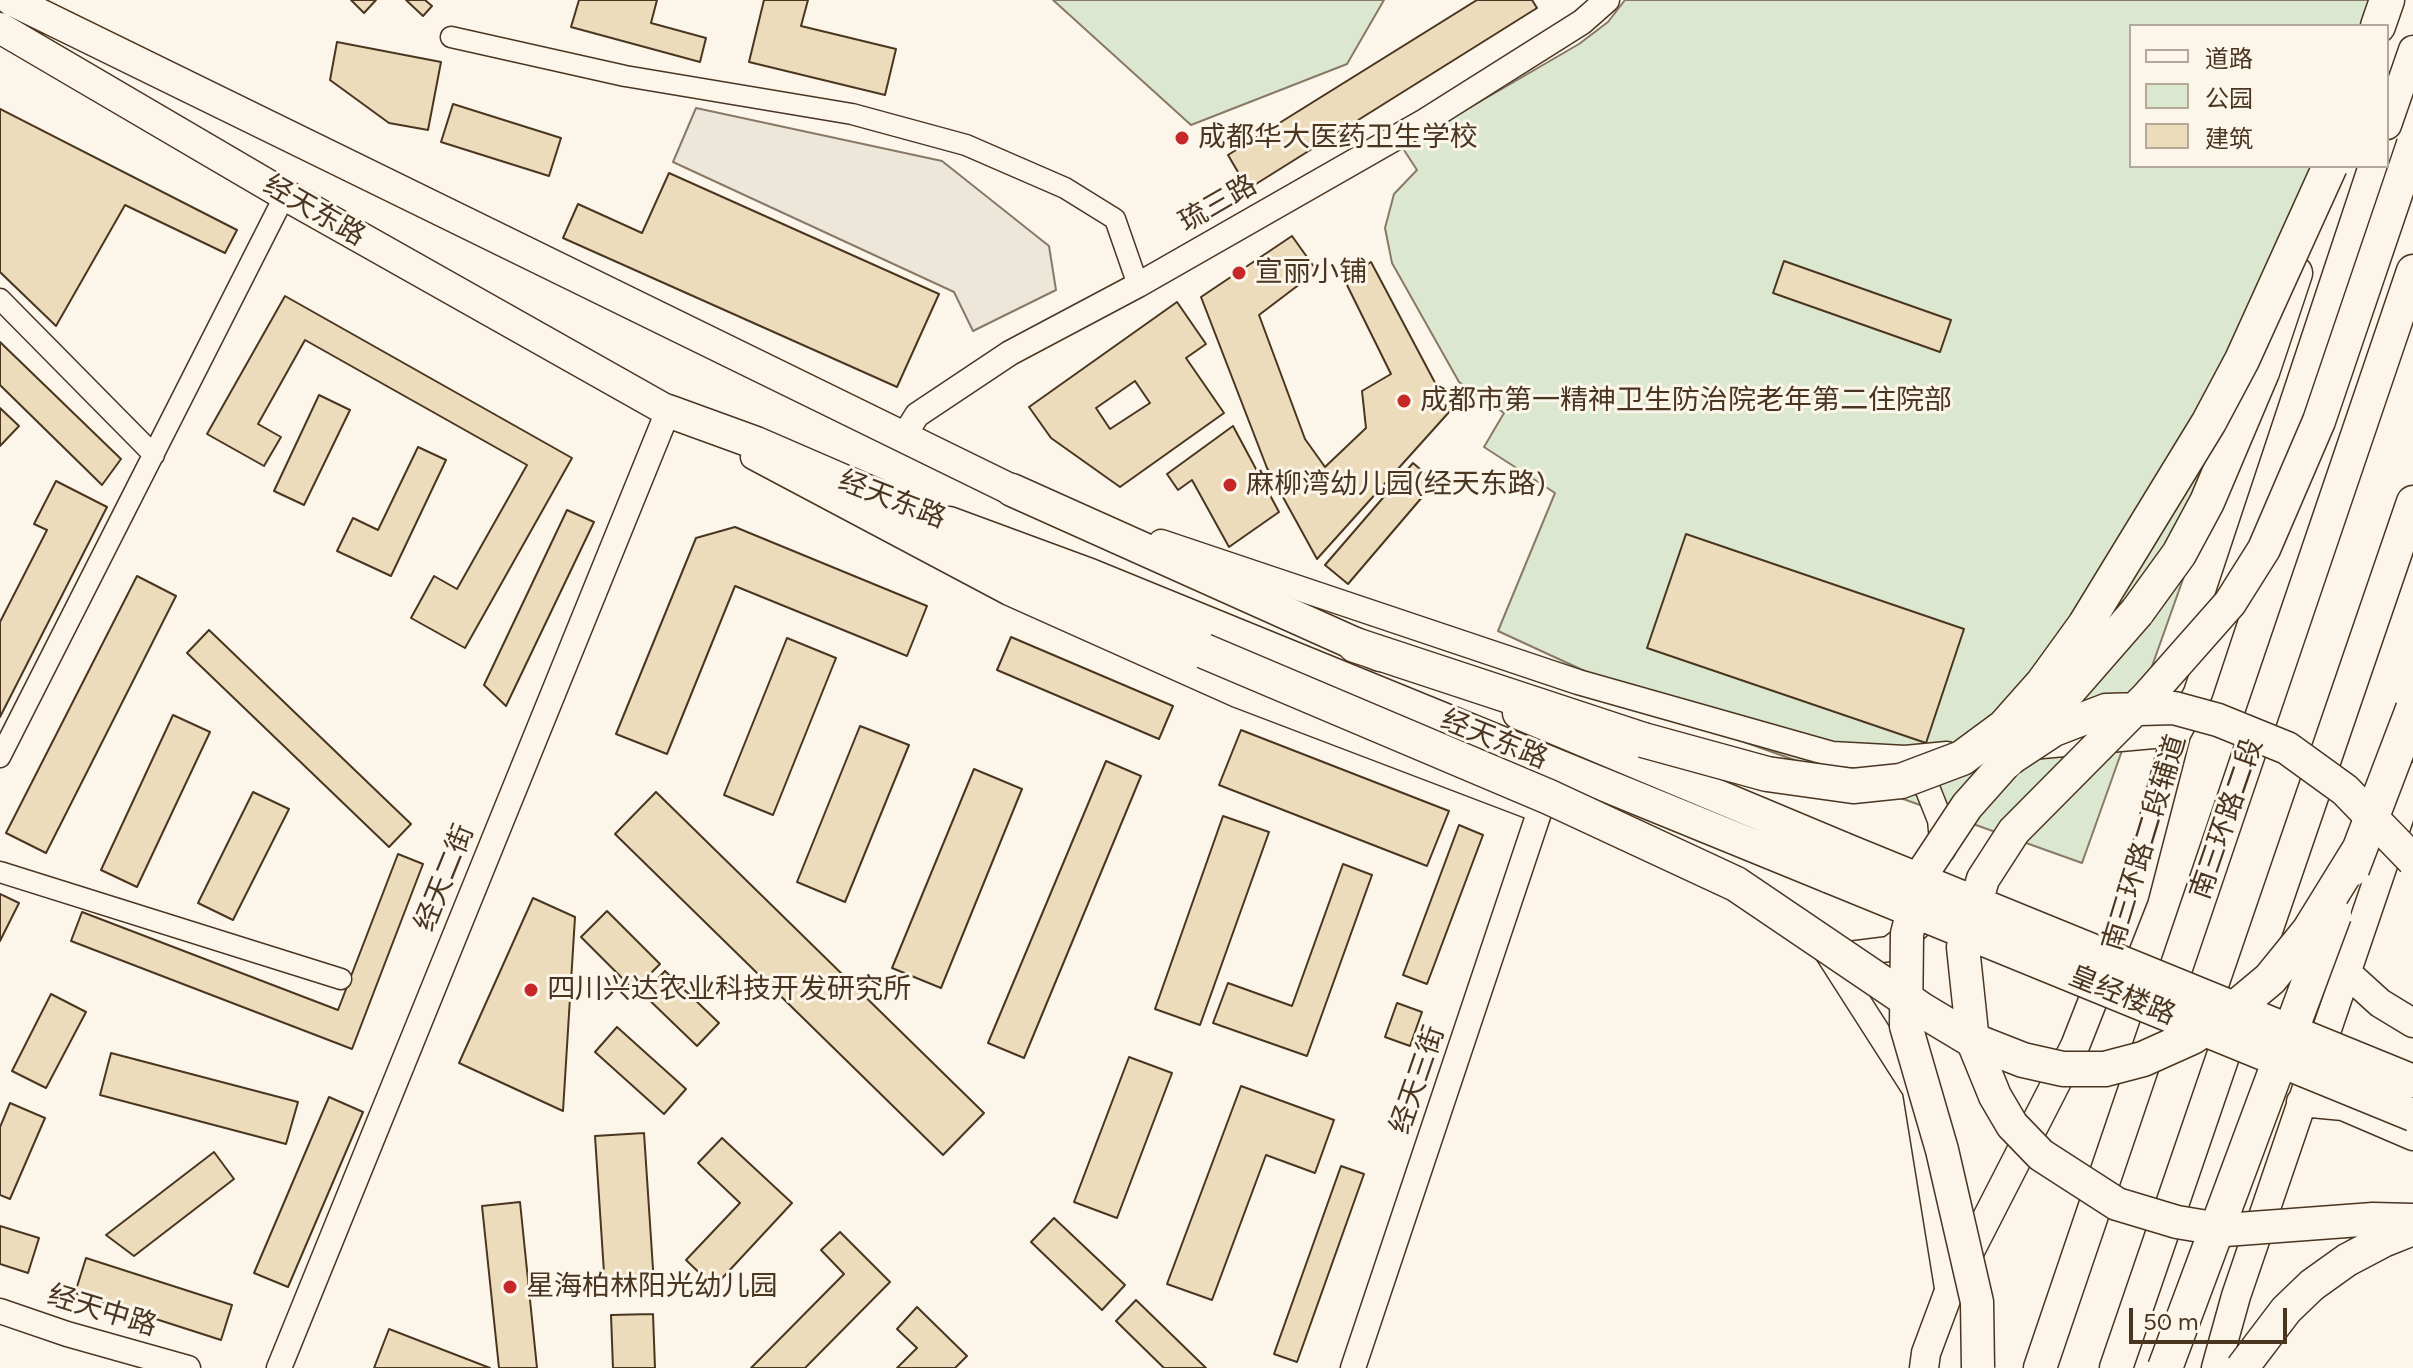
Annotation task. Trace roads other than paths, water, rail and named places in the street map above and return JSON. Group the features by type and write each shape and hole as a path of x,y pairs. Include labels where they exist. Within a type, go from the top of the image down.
{"highway":[{"path":"2379,24 2387,0"},
{"path":"2413,144 2319,421 2264,549 2230,603 2147,697 2014,831 1983,879 1963,947 1973,1042 1995,1096 2012,1125 2041,1155 2117,1204 2177,1222 2225,1230 2373,1219 2413,1220"},
{"path":"1355,645 1643,740 1767,774 1853,786 1901,781 1962,758 2004,727 2043,683 2085,625 2209,422 2242,360 2329,168"},
{"path":"1978,1368 1977,1302 1942,1150 1906,1026 1907,934 1922,874 1967,806 2137,612 2179,554 2242,423 2262,372 2329,168"},
{"name":"南三环路二段","path":"2040,1368 2413,271"},
{"name":"经天东路","path":"668,411 756,443 852,486 1837,863"},
{"path":"852,486 1023,574 1549,797 1736,884 1922,1010 1972,1040 2023,1060 2063,1069 2105,1069 2143,1059 2192,1037 2234,1009 2270,979 2309,931 2359,850"},
{"name":"经天东路","path":"1012,490 1837,863"},
{"path":"2116,1368 2413,502"},
{"path":"2007,761 2054,730 2106,710 2174,708 2218,720 2287,748 2345,790 2413,860"},
{"path":"2165,1368 2413,712"},
{"name":"皇经楼路","path":"1837,863 2413,1081"},
{"name":"皇经楼路","path":"1837,863 2413,1115"},
{"path":"2242,1368 2286,1310 2312,1285 2347,1260 2413,1229"}],"main road":[{"name":"经天东路","path":"11,0 1012,490"},
{"name":"经天东路","path":"0,28 285,195 668,411"},
{"path":"2389,119 2413,50"},
{"name":"南三环路二段辅道","path":"1924,1368 1926,1353 1948,1294 2018,1162 2086,1021 2134,896 2176,734 2198,693 2372,168"},
{"path":"2216,1368 2236,1296 2413,777"},
{"path":"2347,973 2380,1003 2413,1023"},
{"path":"2301,1102 2343,1106 2413,1136"}],"street":[{"name":"琉三路","path":"904,436 917,415 1010,353 1138,285 1425,121 1582,22 1607,0"},
{"path":"451,37 625,76 852,114 966,145 1065,188 1115,219 1138,285"},
{"path":"0,757 285,195"},
{"path":"0,299 154,455"},
{"path":"668,411 1009,593 1237,695 1782,903 1831,956 1915,1090 1948,1294"},
{"name":"经天二街","path":"279,1368 668,411"},
{"path":"1012,490 1228,566 1578,682 1832,754 1905,758 2176,734"},
{"path":"1831,956 1889,949 1924,924 1944,867 1940,820 1928,790 1905,758"},
{"name":"经天三街","path":"1353,1368 1540,810"},
{"path":"0,872 341,979"},
{"name":"经天中路","path":"0,1311 67,1334 188,1368"}],"place":[{"name":"成都华大医药卫生学校","path":"1182,138"},
{"name":"宣丽小铺","path":"1239,273"},
{"name":"成都市第一精神卫生防治院老年第二住院部","path":"1404,401"},
{"name":"麻柳湾幼儿园(经天东路)","path":"1230,485"},
{"name":"四川兴达农业科技开发研究所","path":"531,990"},
{"name":"星海柏林阳光幼儿园","path":"510,1287"}]}
